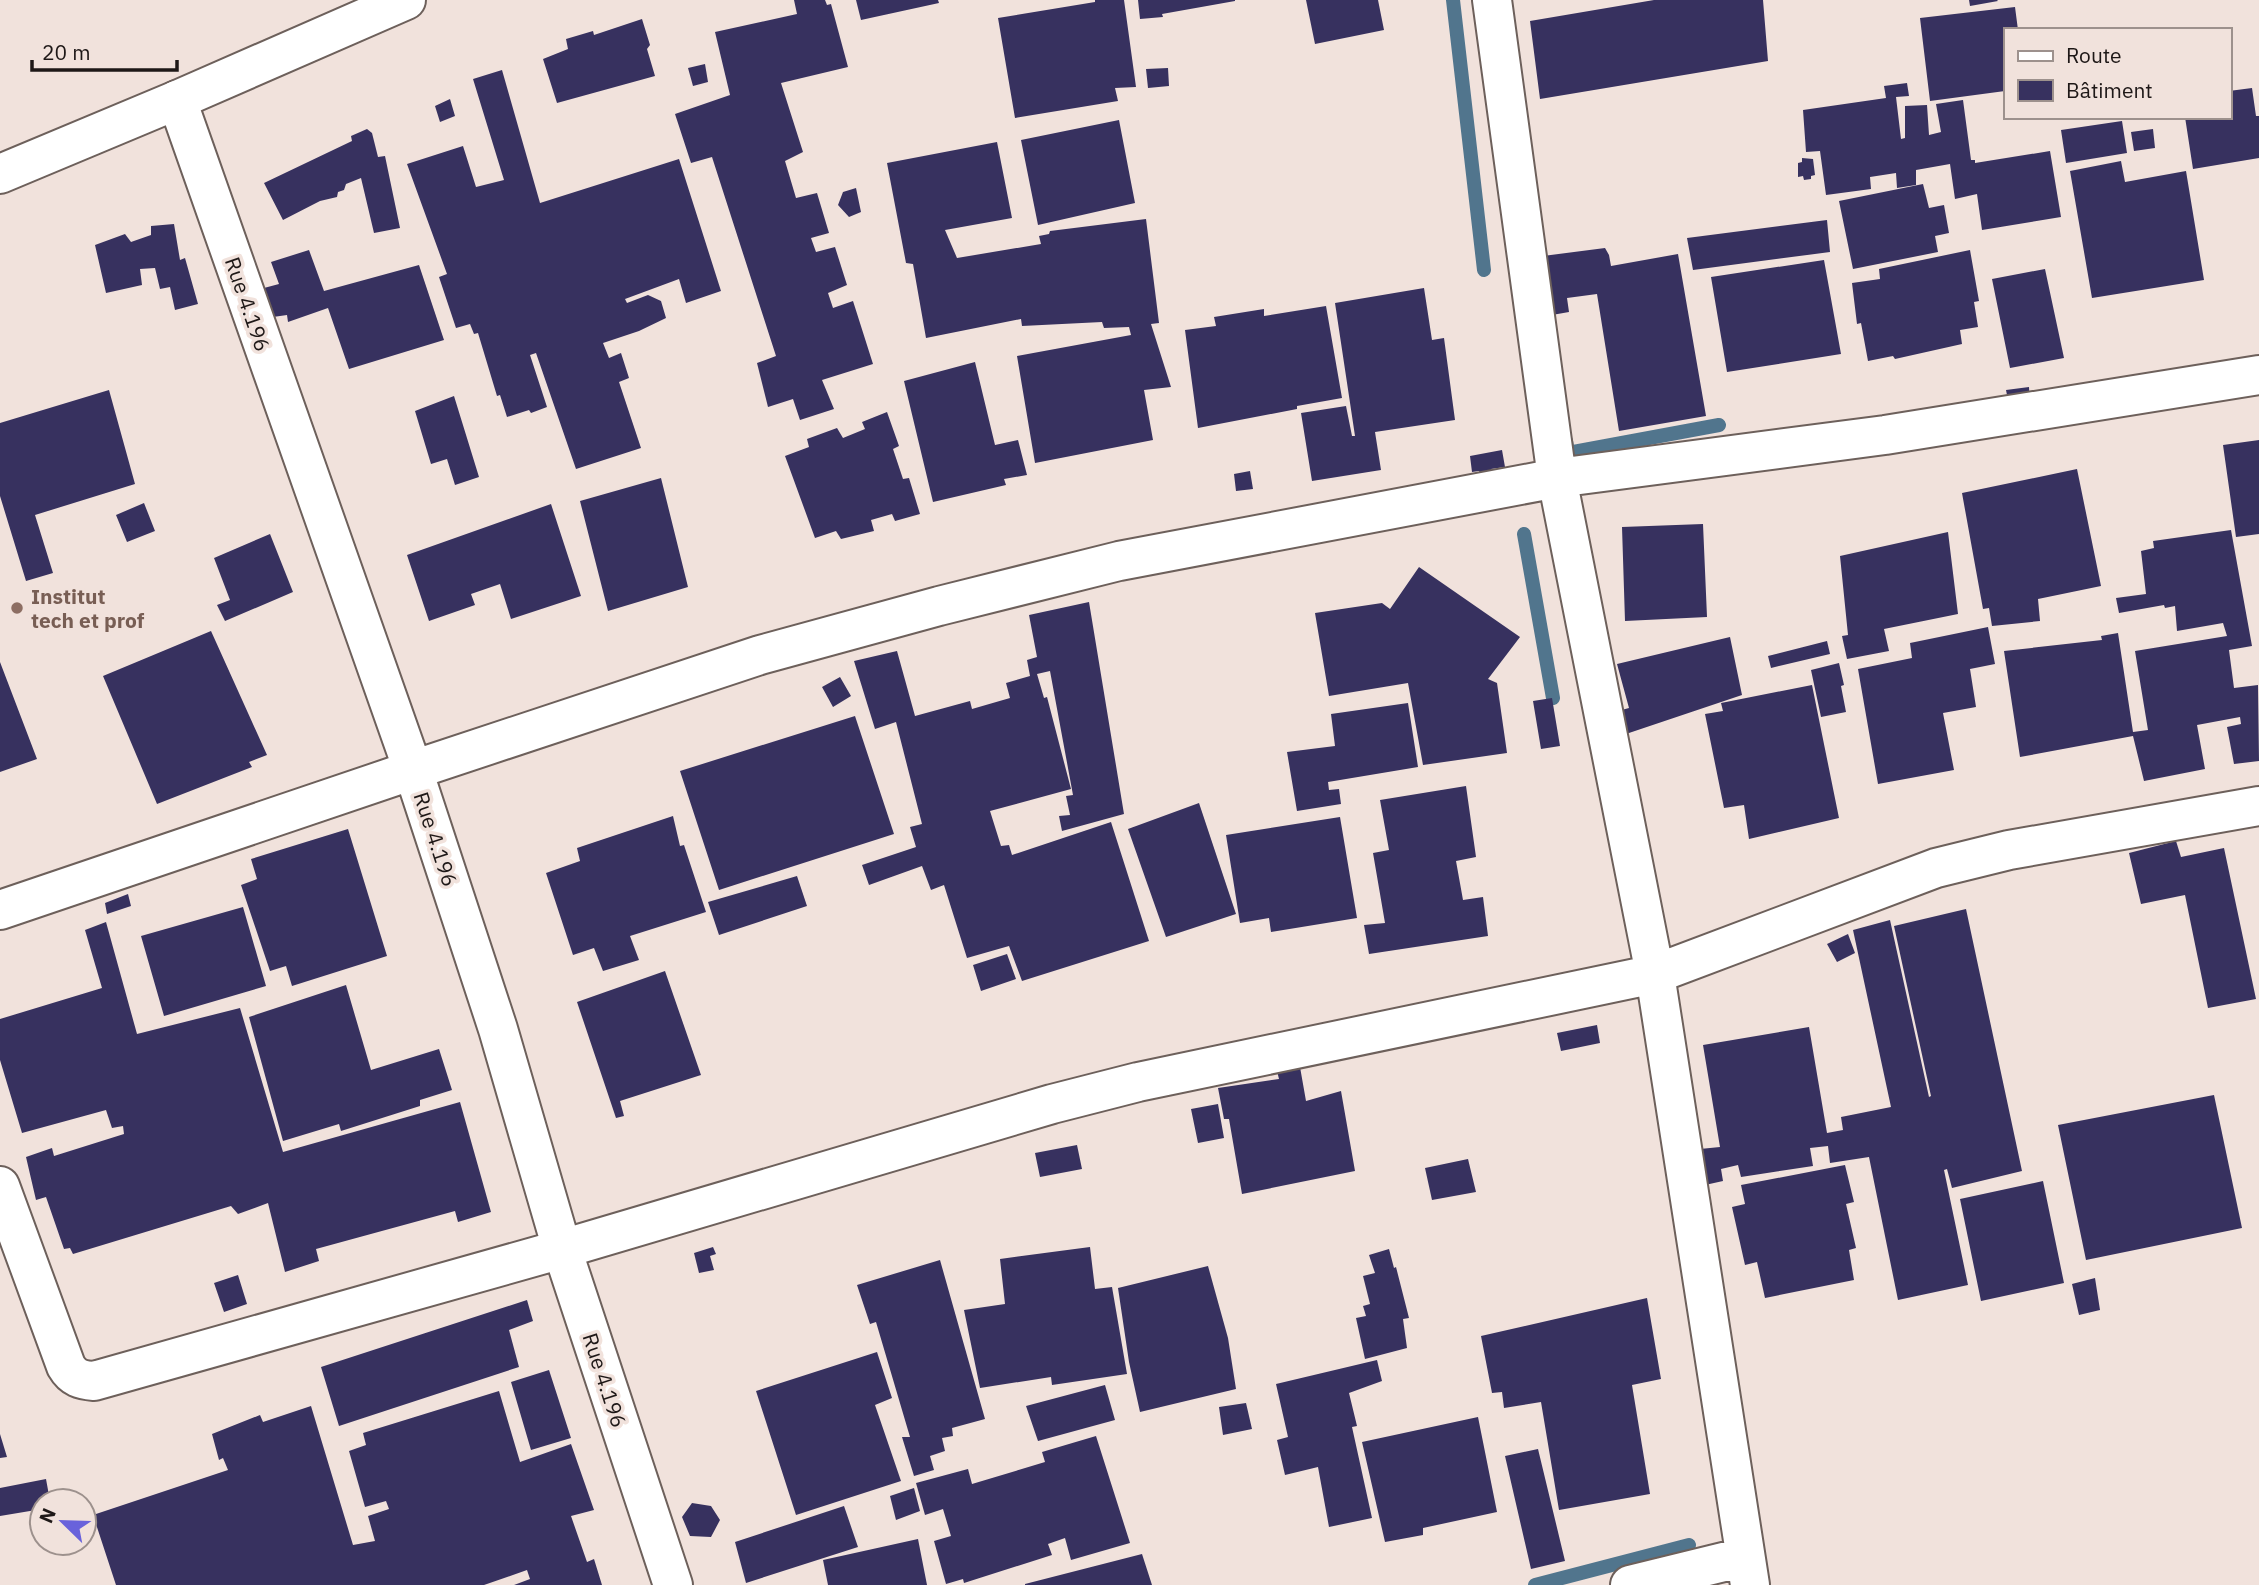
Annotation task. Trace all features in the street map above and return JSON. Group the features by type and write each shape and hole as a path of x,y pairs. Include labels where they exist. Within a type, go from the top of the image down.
{"street":[{"path":"0,174 406,0"},
{"path":"1492,0 1557,478 1655,974 1747,1571 1630,1585"},
{"name":"Rue 4.196","path":"177,100 413,770 498,1029 562,1249 673,1585"},
{"path":"0,910 760,655 1119,561 1557,478 1885,435 2259,375"},
{"path":"0,1186 66,1366 71,1375 94,1381 562,1249 1052,1104 1138,1082 1655,974 1936,867 2009,850 2259,806"}],"building":[{"path":"794,0 825,0 827,5 831,4 848,67 781,83 803,152 785,161 796,198 817,193 829,233 811,238 816,252 835,247 847,285 828,293 833,308 853,301 873,364 822,380 834,409 800,420 793,399 768,407 757,363 776,356 712,157 691,163 675,114 730,95 715,32 797,14"},
{"path":"856,0 938,0 939,3 861,20"},
{"path":"1095,0 1124,0 1136,87 1115,88 1118,101 1015,118 998,18"},
{"path":"1138,0 1235,1 1162,14 1163,17 1140,19"},
{"path":"1306,0 1378,0 1384,30 1315,44"},
{"path":"1654,0 1763,0 1768,61 1540,99 1530,21"},
{"path":"1969,0 1997,0 1998,1 1970,6"},
{"path":"2015,7 2018,28 2004,28 2004,91 1930,101 1920,18"},
{"path":"642,19 655,76 557,103 543,59 568,49 566,39 593,31 594,35"},
{"path":"705,64 708,82 693,86 688,68"},
{"path":"1168,68 1169,86 1148,88 1146,69"},
{"path":"502,70 540,203 679,159 721,291 686,303 679,279 625,299 627,303 648,295 661,301 666,318 639,331 603,343 609,358 621,353 629,378 619,382 641,448 576,469 536,353 530,355 547,407 507,417 500,395 497,396 478,333 474,334 470,324 456,328 439,277 447,274 407,164 463,146 476,187 504,180 473,79"},
{"path":"1907,83 1909,96 1896,97 1901,139 1905,138 1905,106 1927,105 1929,135 1941,132 1936,104 1963,100 1971,160 1975,160 1975,163 2050,151 2061,217 1982,230 1977,194 1955,199 1950,164 1916,170 1916,185 1897,188 1896,173 1870,177 1871,189 1826,195 1820,151 1806,152 1803,110 1886,98 1884,86"},
{"path":"2252,88 2256,116 2259,116 2259,158 2193,169 2185,119 2231,119 2231,91"},
{"path":"450,99 455,116 440,122 435,106"},
{"path":"1119,120 1135,203 1038,225 1021,140"},
{"path":"2122,121 2127,153 2066,163 2061,130"},
{"path":"367,129 372,133 378,157 385,156 400,228 374,233 361,178 346,184 337,197 320,201 283,220 264,183 352,141 351,136"},
{"path":"2153,129 2155,148 2134,151 2131,132"},
{"path":"997,142 1012,218 945,230 957,258 1041,244 1039,236 1049,234 1050,231 1146,219 1159,323 1151,324 1171,387 1144,390 1153,440 1035,463 1017,356 1131,335 1129,327 1104,328 1102,322 1022,326 1021,319 926,338 913,264 906,263 887,163"},
{"path":"1802,158 1813,159 1815,175 1811,176 1811,179 1798,177 1798,163 1802,162"},
{"path":"2121,161 2125,182 2186,171 2204,280 2092,298 2070,171"},
{"path":"1923,184 1929,208 1944,205 1949,233 1935,236 1938,252 1853,269 1839,201"},
{"path":"856,188 861,212 849,217 838,205 843,192"},
{"path":"1827,220 1830,252 1693,270 1687,238"},
{"path":"174,224 180,260 185,258 198,304 175,310 170,287 160,289 155,268 140,269 142,285 106,293 95,245 125,234 131,242 151,235 151,226"},
{"path":"1605,248 1611,266 1678,254 1706,416 1619,431 1597,294 1567,298 1569,312 1552,315 1543,256"},
{"path":"309,250 324,291 419,265 444,340 349,369 328,308 288,322 287,315 273,317 264,288 279,284 271,262"},
{"path":"1970,250 1979,301 1974,302 1978,327 1960,330 1962,344 1895,359 1893,356 1868,361 1861,323 1857,324 1852,283 1880,279 1879,269"},
{"path":"1824,260 1841,354 1727,372 1711,277"},
{"path":"2045,269 2064,358 2010,368 1992,279"},
{"path":"1424,288 1432,340 1444,338 1455,420 1375,432 1381,470 1312,481 1301,413 1346,406 1352,436 1355,436 1335,303"},
{"path":"1326,306 1342,398 1198,428 1185,330 1216,326 1214,317 1264,309 1264,316"},
{"path":"975,362 995,445 1018,440 1027,475 1004,479 1006,485 933,502 904,381"},
{"path":"2029,387 2030,407 2010,410 2006,390"},
{"path":"109,390 135,484 35,515 53,573 26,581 0,496 0,423"},
{"path":"454,396 479,477 455,485 447,459 431,464 415,411"},
{"path":"887,412 899,446 893,449 903,479 909,478 920,514 895,521 892,514 871,520 874,531 841,539 836,531 815,538 785,456 809,447 807,439 837,428 843,438 865,429 862,422"},
{"path":"2259,440 2259,534 2236,537 2223,445"},
{"path":"1502,450 1505,467 1491,469 1492,476 1482,478 1479,471 1472,472 1470,456"},
{"path":"2077,469 2101,586 2038,599 2040,621 1992,626 1989,608 1983,609 1962,493"},
{"path":"1250,471 1253,489 1236,491 1234,474"},
{"path":"661,478 688,587 608,611 580,501"},
{"path":"144,503 155,531 127,542 116,515"},
{"path":"551,504 581,596 511,619 500,584 471,594 475,605 429,621 407,555"},
{"path":"1703,524 1707,617 1625,621 1622,527"},
{"path":"2231,530 2252,646 2229,650 2234,688 2258,685 2259,761 2234,764 2227,727 2241,724 2240,717 2197,725 2205,769 2144,781 2133,736 2020,757 2004,651 2102,640 2101,636 2118,633 2133,732 2148,730 2135,651 2227,636 2223,623 2177,631 2175,606 2165,608 2164,605 2119,613 2116,598 2146,594 2141,551 2154,548 2153,541"},
{"path":"1948,532 1958,614 1884,629 1889,651 1847,659 1842,636 1848,635 1840,556"},
{"path":"270,534 293,592 225,621 217,605 230,600 214,558"},
{"path":"1419,567 1520,637 1488,679 1497,683 1507,753 1423,765 1408,683 1329,696 1315,613 1382,603 1390,609"},
{"path":"1089,602 1124,814 1062,831 1059,816 1070,815 1066,796 1073,795 1050,671 1037,674 1044,698 1047,697 1071,789 990,811 1001,846 1009,845 1012,855 1111,822 1149,941 1022,981 1009,946 967,958 944,885 931,890 922,866 869,885 862,865 916,847 910,827 922,824 896,722 875,729 854,661 897,651 915,716 970,701 972,709 1010,698 1006,683 1030,676 1027,660 1037,657 1029,615"},
{"path":"1988,627 1995,664 1970,669 1976,707 1943,713 1954,770 1878,784 1858,669 1912,658 1910,643"},
{"path":"211,631 267,755 249,762 252,767 157,804 103,676"},
{"path":"1730,637 1742,695 1623,735 1618,711 1629,708 1617,664"},
{"path":"1827,641 1830,654 1771,668 1768,656"},
{"path":"0,662 37,759 0,772"},
{"path":"1839,663 1846,712 1821,717 1811,670"},
{"path":"840,677 851,696 833,707 822,687"},
{"path":"1812,685 1839,818 1749,839 1744,805 1724,808 1705,714 1723,711 1721,703"},
{"path":"1552,698 1560,746 1541,749 1533,701"},
{"path":"1408,703 1418,767 1328,782 1329,790 1339,789 1341,804 1297,811 1287,752 1335,746 1331,714"},
{"path":"855,716 894,834 719,890 680,771"},
{"path":"1466,786 1476,857 1456,861 1463,900 1483,897 1488,936 1369,954 1364,925 1385,923 1373,853 1389,850 1380,800"},
{"path":"1199,803 1236,914 1166,937 1128,829"},
{"path":"673,816 680,846 684,845 706,912 630,936 639,960 603,971 594,948 573,955 546,873 580,861 577,848"},
{"path":"1340,817 1357,918 1271,932 1269,918 1240,923 1226,835"},
{"path":"348,829 387,956 292,986 286,966 270,971 241,885 257,879 251,859"},
{"path":"2176,841 2181,857 2224,848 2256,999 2208,1008 2185,895 2141,904 2129,853"},
{"path":"797,876 807,906 719,935 708,902"},
{"path":"128,894 131,906 107,914 105,903"},
{"path":"243,907 266,986 164,1016 141,936"},
{"path":"1966,909 2022,1171 1952,1188 1947,1169 1944,1170 1968,1285 1898,1300 1869,1157 1830,1163 1828,1146 1810,1148 1813,1166 1741,1177 1738,1165 1721,1169 1723,1181 1705,1185 1700,1149 1720,1147 1703,1045 1809,1027 1827,1133 1843,1130 1841,1117 1891,1107 1853,930 1890,920 1929,1097 1931,1096 1894,926"},
{"path":"106,922 137,1034 240,1008 283,1152 460,1102 491,1212 458,1222 455,1211 316,1249 319,1261 285,1272 268,1203 238,1214 231,1206 73,1254 70,1248 64,1249 46,1197 36,1200 26,1157 52,1148 54,1156 124,1134 123,1126 112,1128 106,1110 22,1133 0,1060 0,1019 102,988 85,930"},
{"path":"1848,934 1855,953 1837,962 1827,944"},
{"path":"1007,954 1016,979 981,991 973,965"},
{"path":"665,971 701,1075 620,1101 624,1116 616,1118 577,1002"},
{"path":"346,985 371,1070 439,1049 452,1090 420,1100 420,1106 341,1131 339,1124 283,1141 249,1017"},
{"path":"1597,1025 1600,1043 1561,1051 1557,1033"},
{"path":"1300,1067 1306,1101 1341,1091 1355,1171 1242,1194 1229,1119 1224,1119 1218,1088 1279,1079 1277,1071"},
{"path":"2214,1095 2242,1228 2086,1260 2058,1125"},
{"path":"1218,1104 1224,1138 1198,1143 1191,1109"},
{"path":"1077,1145 1082,1169 1040,1177 1035,1153"},
{"path":"1468,1159 1476,1192 1432,1200 1425,1168"},
{"path":"1845,1165 1854,1202 1846,1204 1856,1248 1849,1250 1854,1280 1765,1298 1757,1262 1745,1265 1732,1207 1745,1204 1741,1185"},
{"path":"2043,1181 2064,1283 1981,1301 1960,1199"},
{"path":"713,1247 716,1254 710,1256 714,1270 699,1273 694,1253"},
{"path":"1090,1247 1095,1289 1112,1287 1127,1374 1052,1385 1051,1377 980,1388 964,1310 1005,1304 1000,1259"},
{"path":"1389,1249 1409,1318 1403,1319 1407,1348 1365,1359 1356,1318 1366,1316 1363,1306 1370,1304 1363,1276 1375,1273 1369,1255"},
{"path":"940,1260 985,1419 952,1428 953,1436 942,1438 945,1451 930,1456 934,1470 914,1476 902,1437 910,1437 876,1322 870,1324 857,1285"},
{"path":"1208,1266 1228,1338 1236,1389 1140,1412 1118,1288"},
{"path":"238,1275 247,1304 224,1312 214,1283"},
{"path":"2095,1278 2100,1310 2079,1315 2072,1284"},
{"path":"1647,1298 1661,1379 1632,1385 1650,1494 1559,1510 1541,1402 1504,1408 1502,1392 1492,1393 1481,1336"},
{"path":"527,1300 533,1321 509,1330 519,1367 339,1426 321,1367"},
{"path":"877,1352 892,1398 875,1405 901,1481 796,1515 756,1391"},
{"path":"1377,1360 1382,1381 1349,1393 1357,1426 1352,1427 1372,1518 1329,1527 1318,1467 1285,1475 1277,1440 1288,1437 1276,1384"},
{"path":"549,1370 571,1438 531,1450 511,1382"},
{"path":"1105,1385 1115,1420 1038,1441 1026,1406"},
{"path":"499,1391 520,1462 571,1444 594,1510 571,1516 587,1562 594,1559 602,1585 514,1585 530,1579 527,1570 484,1585 116,1585 98,1530 98,1513 228,1470 223,1458 219,1460 212,1434 260,1415 263,1422 311,1406 353,1545 375,1541 368,1516 389,1509 386,1501 365,1507 349,1451 366,1445 363,1433"},
{"path":"1246,1403 1252,1429 1223,1435 1219,1407"},
{"path":"1478,1417 1497,1512 1423,1528 1423,1535 1385,1542 1362,1442"},
{"path":"0,1434 7,1457 0,1458"},
{"path":"1096,1436 1130,1543 1071,1560 1065,1538 1048,1544 1052,1555 964,1583 963,1579 946,1584 934,1541 951,1536 943,1509 925,1515 916,1483 968,1469 972,1484 1045,1462 1042,1452"},
{"path":"1538,1449 1565,1561 1531,1569 1505,1456"},
{"path":"46,1479 47,1487 28,1487 28,1511 0,1516 0,1488"},
{"path":"914,1488 920,1511 896,1520 890,1496"},
{"path":"692,1503 711,1506 720,1520 711,1537 690,1536 682,1517"},
{"path":"844,1506 858,1547 746,1583 735,1542"},
{"path":"918,1539 927,1585 828,1585 823,1560"},
{"path":"1142,1554 1152,1585 1025,1585 1025,1584"}],"waterway":[{"path":"1453,0 1484,270"},
{"path":"1566,441 1568,453 1719,425"},
{"path":"1524,534 1553,698"},
{"path":"1535,1585 1689,1545"}],"place":[{"name":"Institut tech et prof","path":"17,608"}]}
